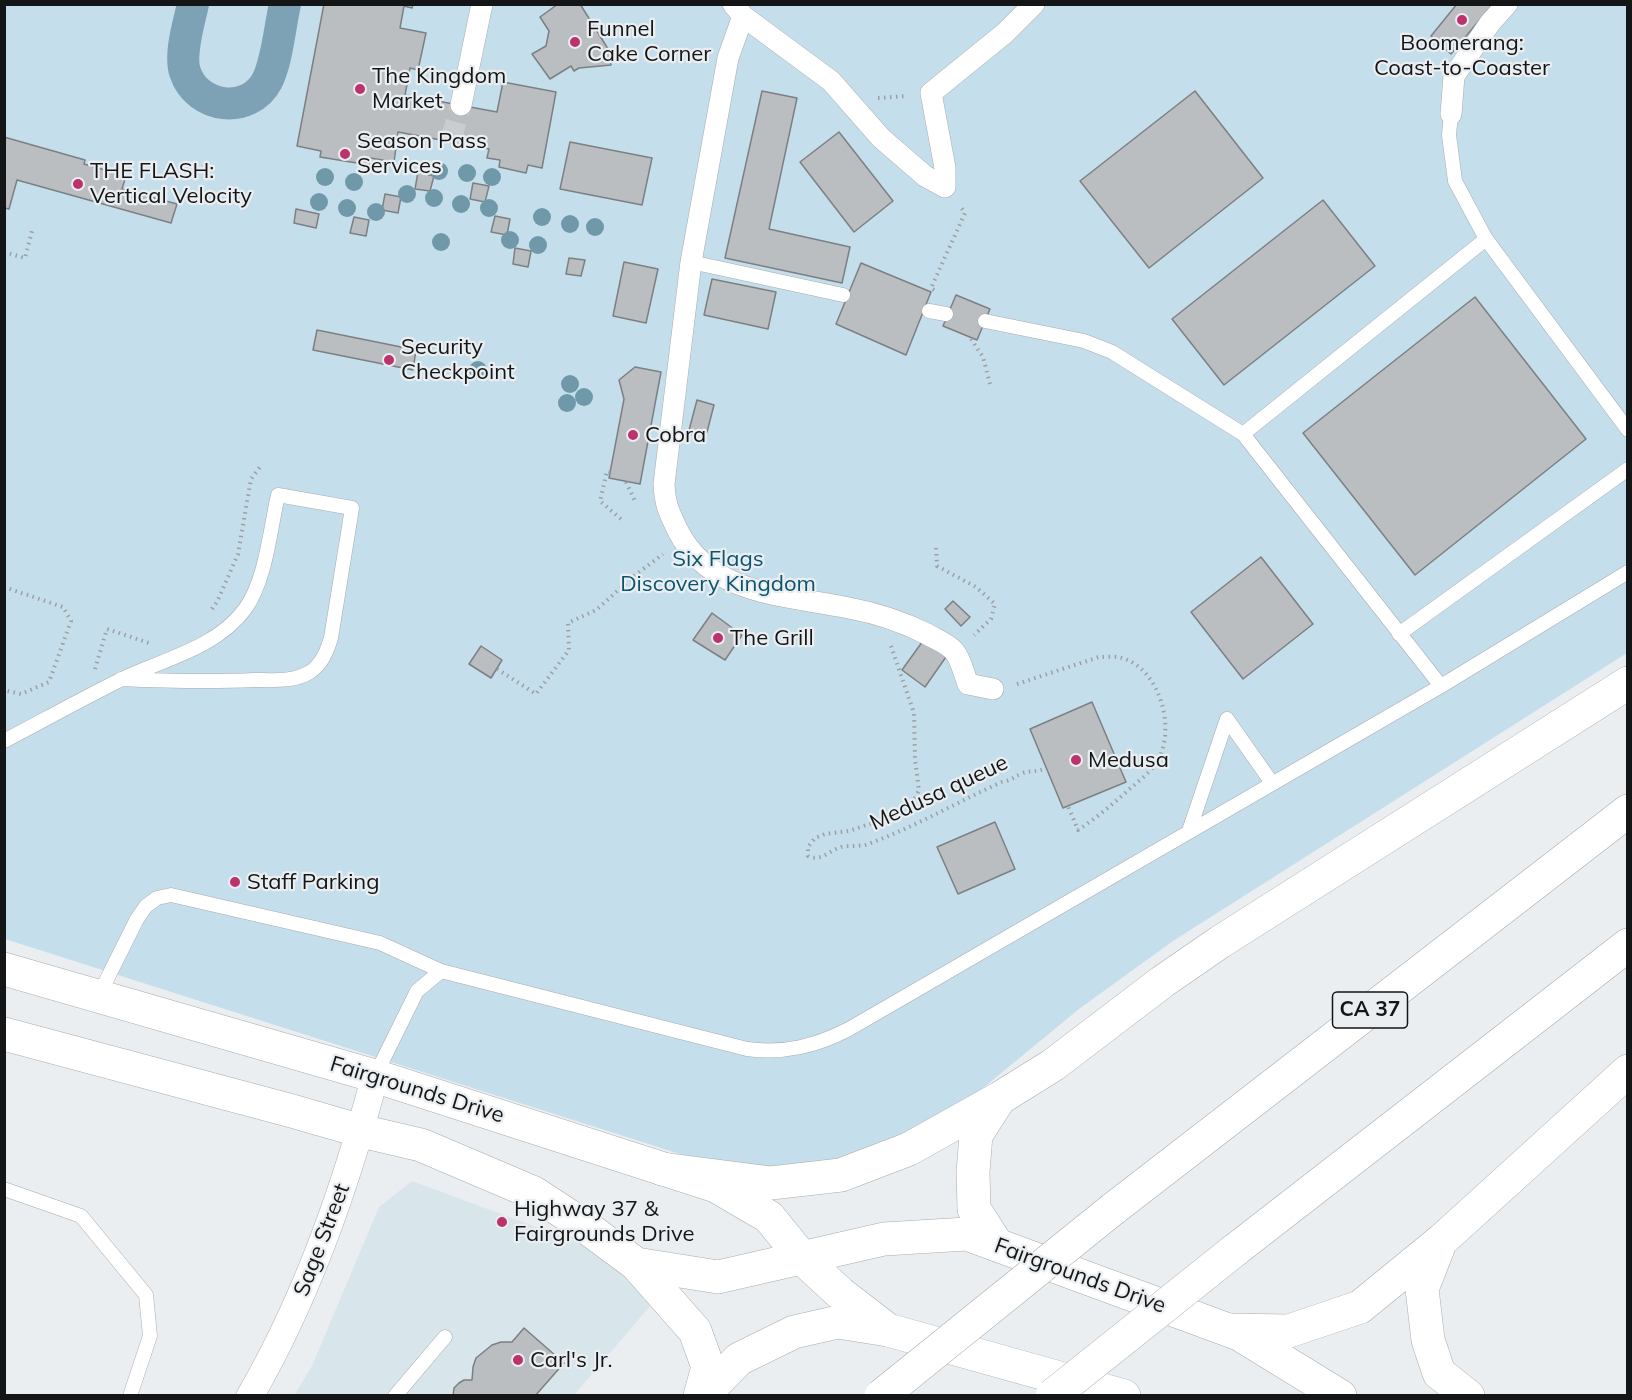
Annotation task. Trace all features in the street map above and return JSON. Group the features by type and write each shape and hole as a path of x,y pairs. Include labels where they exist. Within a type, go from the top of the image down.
{"main road":[{"path":"662,1169 771,1183 841,1175 909,1149 1053,1065 1162,982 1283,901 1628,683"},
{"name":"CA 37","path":"881,1395 1113,1209 1628,811"},
{"path":"1052,1395 1628,945"},
{"name":"Fairgrounds Drive","path":"4,969 375,1076 716,1186 769,1217 803,1259 840,1293 888,1330 1124,1395"},
{"name":"Fairgrounds Drive","path":"4,1034 280,1107 360,1131 421,1145 534,1193 586,1227 636,1264 718,1278 884,1239 968,1234 1239,1334 1340,1395"},
{"path":"1229,1330 1289,1331 1360,1307 1442,1240 1628,1071"},
{"path":"997,1245 974,1209 973,1172 976,1136 1000,1098"},
{"path":"1442,1240 1422,1289 1428,1340 1439,1373 1468,1395"},
{"path":"636,1264 695,1331 708,1367 702,1395"},
{"path":"702,1395 739,1359 794,1332 838,1322 888,1330"}],"street":[{"path":"461,105 482,4"},
{"path":"993,689 968,684 956,652 910,625 851,608 758,592 728,581 707,567 682,539 665,505 664,484 691,262 738,10 831,81 881,138 925,176 945,187 945,168 931,93 1005,33 1034,4"},
{"path":"1452,114 1454,76 1490,23 1507,4"},
{"name":"Sage Street","path":"250,1395 282,1338 304,1290 360,1131 375,1076"}],"lane":[{"path":"1452,114 1449,135 1455,181 1486,239 1628,430"},
{"path":"1243,434 1486,239"},
{"path":"691,262 843,295"},
{"path":"929,311 946,314"},
{"path":"985,321 1066,336 1112,352 1243,434 1441,686"},
{"path":"1399,634 1628,469"},
{"path":"4,741 121,679 207,641 228,629 246,608 263,563 278,495 352,508 331,638 326,654 308,673 291,679 211,682 121,679"},
{"path":"99,996 137,919 146,906 157,898 171,895 380,943 441,971 747,1049 764,1052 786,1051 827,1040 1441,686 1628,572"},
{"path":"1189,831 1227,719 1272,783"},
{"path":"375,1076 417,991 441,971"},
{"path":"4,1189 81,1216 146,1295 150,1336 130,1395"},
{"path":"395,1395 445,1337"}],"path":[{"path":"847,100 931,93"},
{"path":"931,288 965,213 945,187"},
{"path":"4,252 26,258 33,227"},
{"path":"970,339 983,357 990,384"},
{"path":"211,610 217,603 238,554 251,479 260,468"},
{"path":"610,472 607,471 600,501 622,520"},
{"path":"626,482 636,503"},
{"path":"497,669 536,694 569,650 568,623 596,610 634,576 682,539"},
{"path":"936,548 937,566 976,587 995,604 991,619 956,652"},
{"path":"4,587 63,607 71,621 49,682 21,694 4,690"},
{"name":"Medusa queue","path":"881,617 914,713 915,760 919,790 912,806 896,815 849,831 825,834 815,838 807,848 808,856 814,859 842,847 866,845 994,786 1012,780 1019,774 1035,773 1046,768"},
{"path":"93,674 107,629 152,644"},
{"path":"993,689 1019,684 1099,657 1109,657 1122,658 1133,664 1143,673 1158,694 1166,721 1165,736 1158,760 1153,767 1099,817 1078,830 1068,806"}],"shaded area":[{"path":"412,1181 674,1278 574,1395 294,1396 312,1366 379,1207"}],"green space":[{"name":"Six Flags Discovery Kingdom","path":"5,5 1627,5 1627,653 1173,941 1079,1009 909,1149 771,1183 5,939"}],"building":[{"path":"324,4 413,4 412,8 404,6 400,28 426,33 418,70 410,68 405,95 497,112 503,82 556,92 542,168 528,165 526,173 499,167 500,160 487,158 489,149 398,132 394,162 370,158 369,165 320,157 321,151 297,146"},
{"name":"Funnel Cake Corner","path":"558,4 580,4 610,52 611,65 579,68 574,71 571,66 550,79 532,54 546,46 549,31 540,17"},
{"name":"Boomerang: Coast-to-Coaster","path":"1457,4 1493,4 1451,54 1431,36"},
{"path":"762,91 797,98 769,229 850,247 842,283 725,258"},
{"path":"1195,91 1263,178 1149,268 1080,181"},
{"path":"839,132 893,201 854,232 800,162"},
{"name":"THE FLASH: Vertical Velocity","path":"4,137 85,160 84,164 126,176 122,189 177,204 171,223 17,180 9,209 4,208"},
{"path":"570,142 652,158 642,205 560,189"},
{"path":"418,172 434,176 430,191 415,189"},
{"path":"473,183 489,186 485,202 470,199"},
{"path":"385,194 401,197 398,213 382,210"},
{"path":"1323,200 1375,266 1224,385 1172,319"},
{"path":"296,209 319,214 316,228 294,223"},
{"path":"495,216 510,219 507,235 491,232"},
{"path":"354,217 369,220 366,236 350,233"},
{"path":"515,248 531,251 528,267 513,264"},
{"path":"569,258 585,260 581,276 566,274"},
{"path":"624,262 658,269 646,323 613,316"},
{"path":"861,263 931,292 906,355 836,324"},
{"path":"712,279 776,292 768,329 704,315"},
{"path":"956,295 990,309 977,340 943,326"},
{"path":"1475,297 1586,439 1415,575 1303,433"},
{"name":"Security Checkpoint","path":"317,330 416,350 413,370 313,350"},
{"name":"Cobra","path":"635,367 661,372 640,484 609,478 624,399 619,380"},
{"path":"697,400 714,405 707,432 697,430 696,435 688,434"},
{"path":"1261,557 1313,624 1243,679 1191,612"},
{"path":"953,601 970,617 961,626 945,609"},
{"name":"The Grill","path":"712,613 742,635 725,660 693,640"},
{"path":"925,638 948,654 925,687 902,670"},
{"path":"481,646 502,660 491,678 469,664"},
{"path":"1092,702 1126,782 1063,808 1030,729"},
{"path":"995,822 1015,869 958,894 937,847"},
{"name":"Carl's Jr.","path":"524,1328 564,1363 535,1396 453,1396 454,1388 459,1383 472,1380 476,1358 492,1345 512,1342"}],"waterway":[{"path":"193,4 183,56 185,72 191,84 200,94 224,103 236,103 248,99 259,92 267,81 276,54 285,4"}],"tunnel":[{"path":"450,142 461,105"}],"place":[{"name":"Boomerang: Coast-to-Coaster","path":"1462,20"},
{"name":"Funnel Cake Corner","path":"575,42"},
{"name":"The Kingdom Market","path":"360,89"},
{"name":"Season Pass Services","path":"345,154"},
{"name":"THE FLASH: Vertical Velocity","path":"78,184"},
{"name":"Security Checkpoint","path":"389,360"},
{"name":"Cobra","path":"633,435"},
{"name":"The Grill","path":"718,638"},
{"name":"Medusa","path":"1076,760"},
{"name":"Staff Parking","path":"235,882"},
{"name":"Highway 37 & Fairgrounds Drive","path":"502,1222"},
{"name":"Carl's Jr.","path":"518,1360"}]}
